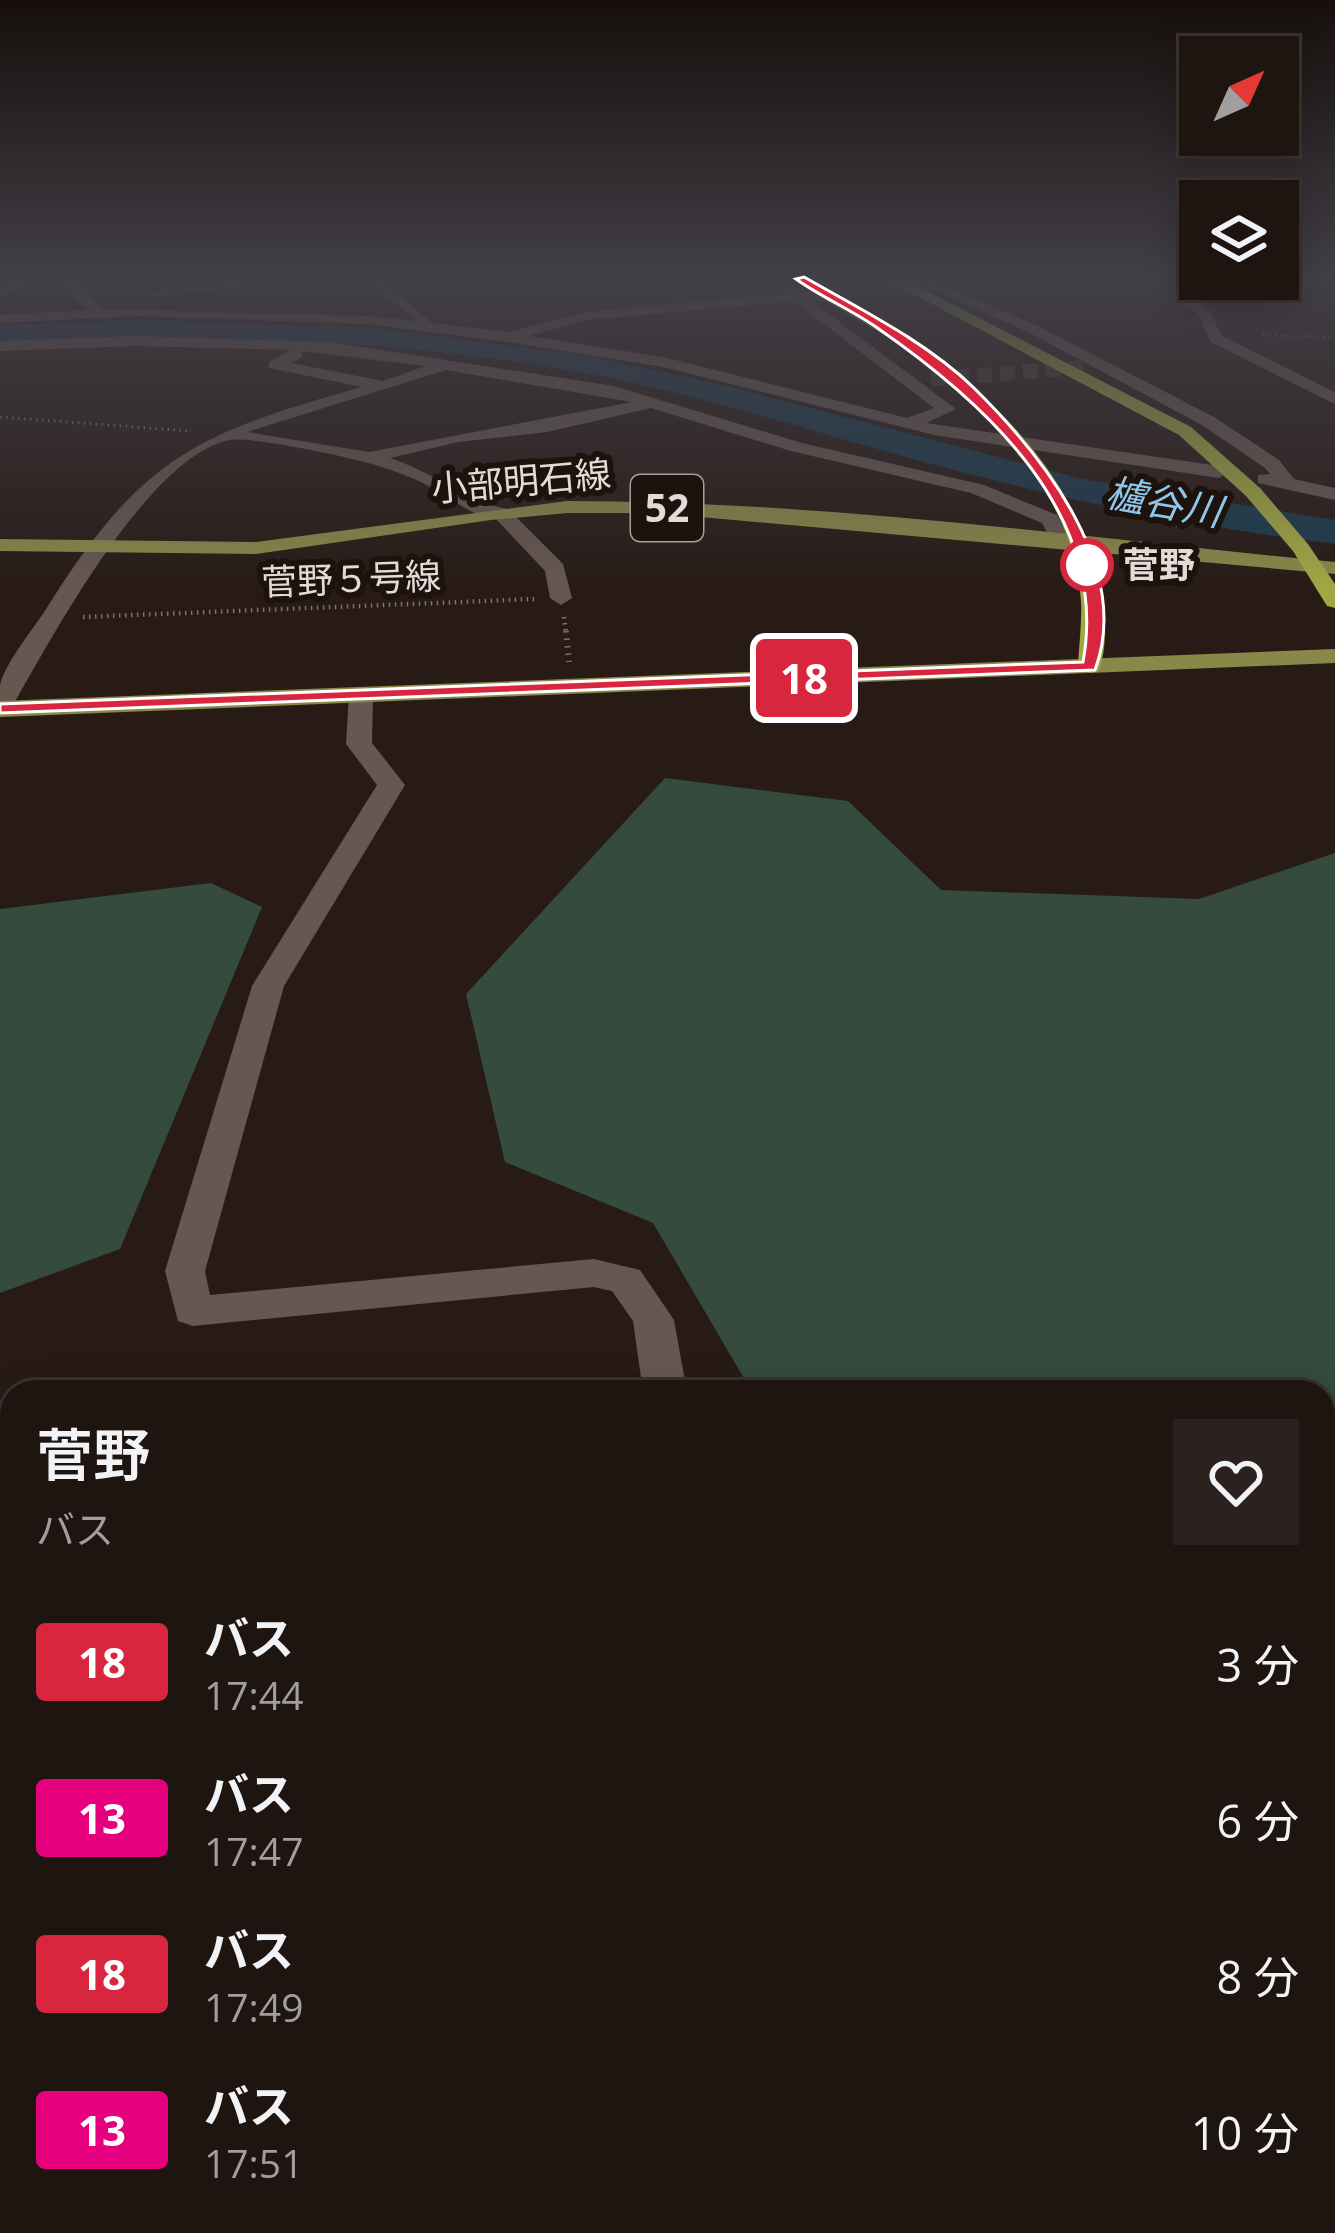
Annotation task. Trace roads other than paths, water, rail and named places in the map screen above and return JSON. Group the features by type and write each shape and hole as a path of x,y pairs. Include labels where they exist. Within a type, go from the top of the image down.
{"highway":[{"path":"961,383 1002,423 1058,493 1086,560 1097,624 1090,667"},
{"path":"1094,383 1186,431 1257,485 1300,548 1325,568 1335,601"}],"main road":[{"name":"小部明石線","path":"0,545 256,548 496,514 567,507 656,507 1325,568"},
{"path":"0,707 1335,656"}],"street":[{"path":"375,383 390,386"},
{"path":"0,707 99,548 184,459 225,435 397,383"},
{"path":"563,383 614,391 797,447 977,489 1051,519 1062,542"},
{"path":"746,383 906,424 1219,472"},
{"path":"906,424 947,409 915,383"},
{"path":"1130,383 1208,421 1272,464 1286,482"},
{"path":"1302,383 1335,400"},
{"path":"371,457 458,437 547,428 651,402"},
{"path":"225,435 298,442 371,457 454,488 496,514 555,569 561,598"},
{"path":"1257,485 1286,482 1335,494"},
{"path":"361,695 359,744 391,785 268,986 185,1271 193,1311 594,1274 626,1280 652,1320 663,1380"}],"waterway":[{"name":"櫨谷川","path":"677,383 1082,490 1234,519 1335,532"}],"place":[{"name":"菅野","path":"1087,565"}]}
